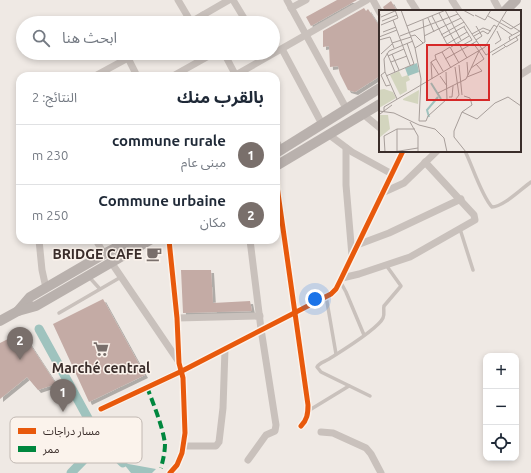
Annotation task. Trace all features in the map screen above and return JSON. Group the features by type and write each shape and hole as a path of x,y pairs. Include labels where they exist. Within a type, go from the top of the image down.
{"main road":[{"path":"506,10 516,0"},
{"path":"280,147 322,124 379,89"},
{"path":"280,164 379,105"},
{"path":"0,321 18,311 36,306 88,276 126,244"},
{"path":"18,311 30,297 46,288 141,244"}],"street":[{"path":"178,0 187,16"},
{"path":"203,15 229,0"},
{"path":"233,0 243,16"},
{"path":"286,0 307,35 346,108"},
{"path":"291,8 306,0"},
{"path":"322,124 282,49 365,0"},
{"path":"373,0 379,11"},
{"path":"410,0 416,10"},
{"path":"452,0 458,10"},
{"path":"494,0 499,10"},
{"path":"102,72 124,60"},
{"path":"129,60 135,72"},
{"path":"180,72 202,60"},
{"path":"228,60 234,72"},
{"path":"242,72 259,60"},
{"path":"521,73 531,68"},
{"path":"363,114 379,127"},
{"path":"328,134 346,148 370,163 392,174"},
{"path":"346,148 346,185 352,256"},
{"path":"101,409 182,371 296,312 336,289 403,152"},
{"path":"382,193 404,183 436,152"},
{"path":"341,280 410,257 472,222 476,217 426,162"},
{"path":"357,246 460,200"},
{"path":"280,206 296,312 308,411 306,421 301,426"},
{"path":"39,244 42,270 46,288"},
{"path":"99,244 179,363 182,371 186,433 180,459 170,473"},
{"path":"169,244 177,318 179,363"},
{"path":"248,460 266,435 274,432 276,427 261,329 251,244"},
{"path":"177,318 260,316"},
{"path":"184,446 213,446 219,442 223,408 225,349"},
{"path":"321,432 333,433 366,448 371,454 381,473"}],"lane":[{"path":"465,152 477,180 492,207 500,205 531,182"},
{"path":"460,229 473,270"},
{"path":"370,396 321,372 316,367 364,335 382,320 384,315 384,306 401,288 386,265"},
{"path":"88,276 100,289"},
{"path":"59,313 121,277"},
{"path":"341,280 364,335"},
{"path":"326,296 336,354"},
{"path":"308,411 349,386"}],"water":[{"path":"123,463 156,469 152,473 131,473"}],"building":[{"path":"337,0 357,0 311,26 306,17"},
{"path":"391,1 396,10 384,10 383,7"},
{"path":"364,8 366,11 368,9 379,26 379,77 355,92 348,90 340,74 338,66 330,67 329,46 323,47 323,31"},
{"path":"181,270 211,270 213,303 250,301 252,311 183,313"},
{"path":"103,299 145,375 89,402 53,324"},
{"path":"22,332 56,384 38,390 27,377 0,399 0,343"}],"waterway":[{"path":"39,329 87,417"},
{"path":"71,473 81,463"}],"marked path":[{"path":"147,387 158,415 164,437 165,450 161,468"}],"cycle path":[{"path":"101,409 182,371 331,294 336,289 403,152"},
{"path":"280,207 308,405 307,417 301,426"},
{"path":"169,244 177,318 179,363 183,378 185,433 182,453 177,465 170,473"}],"place":[{"name":"BRIDGE CAFE","path":"154,254"},
{"name":"Marché central","path":"101,349"},
{"name":"Commune urbaine","path":"20,360"},
{"name":"commune rurale","path":"63,412"}]}
